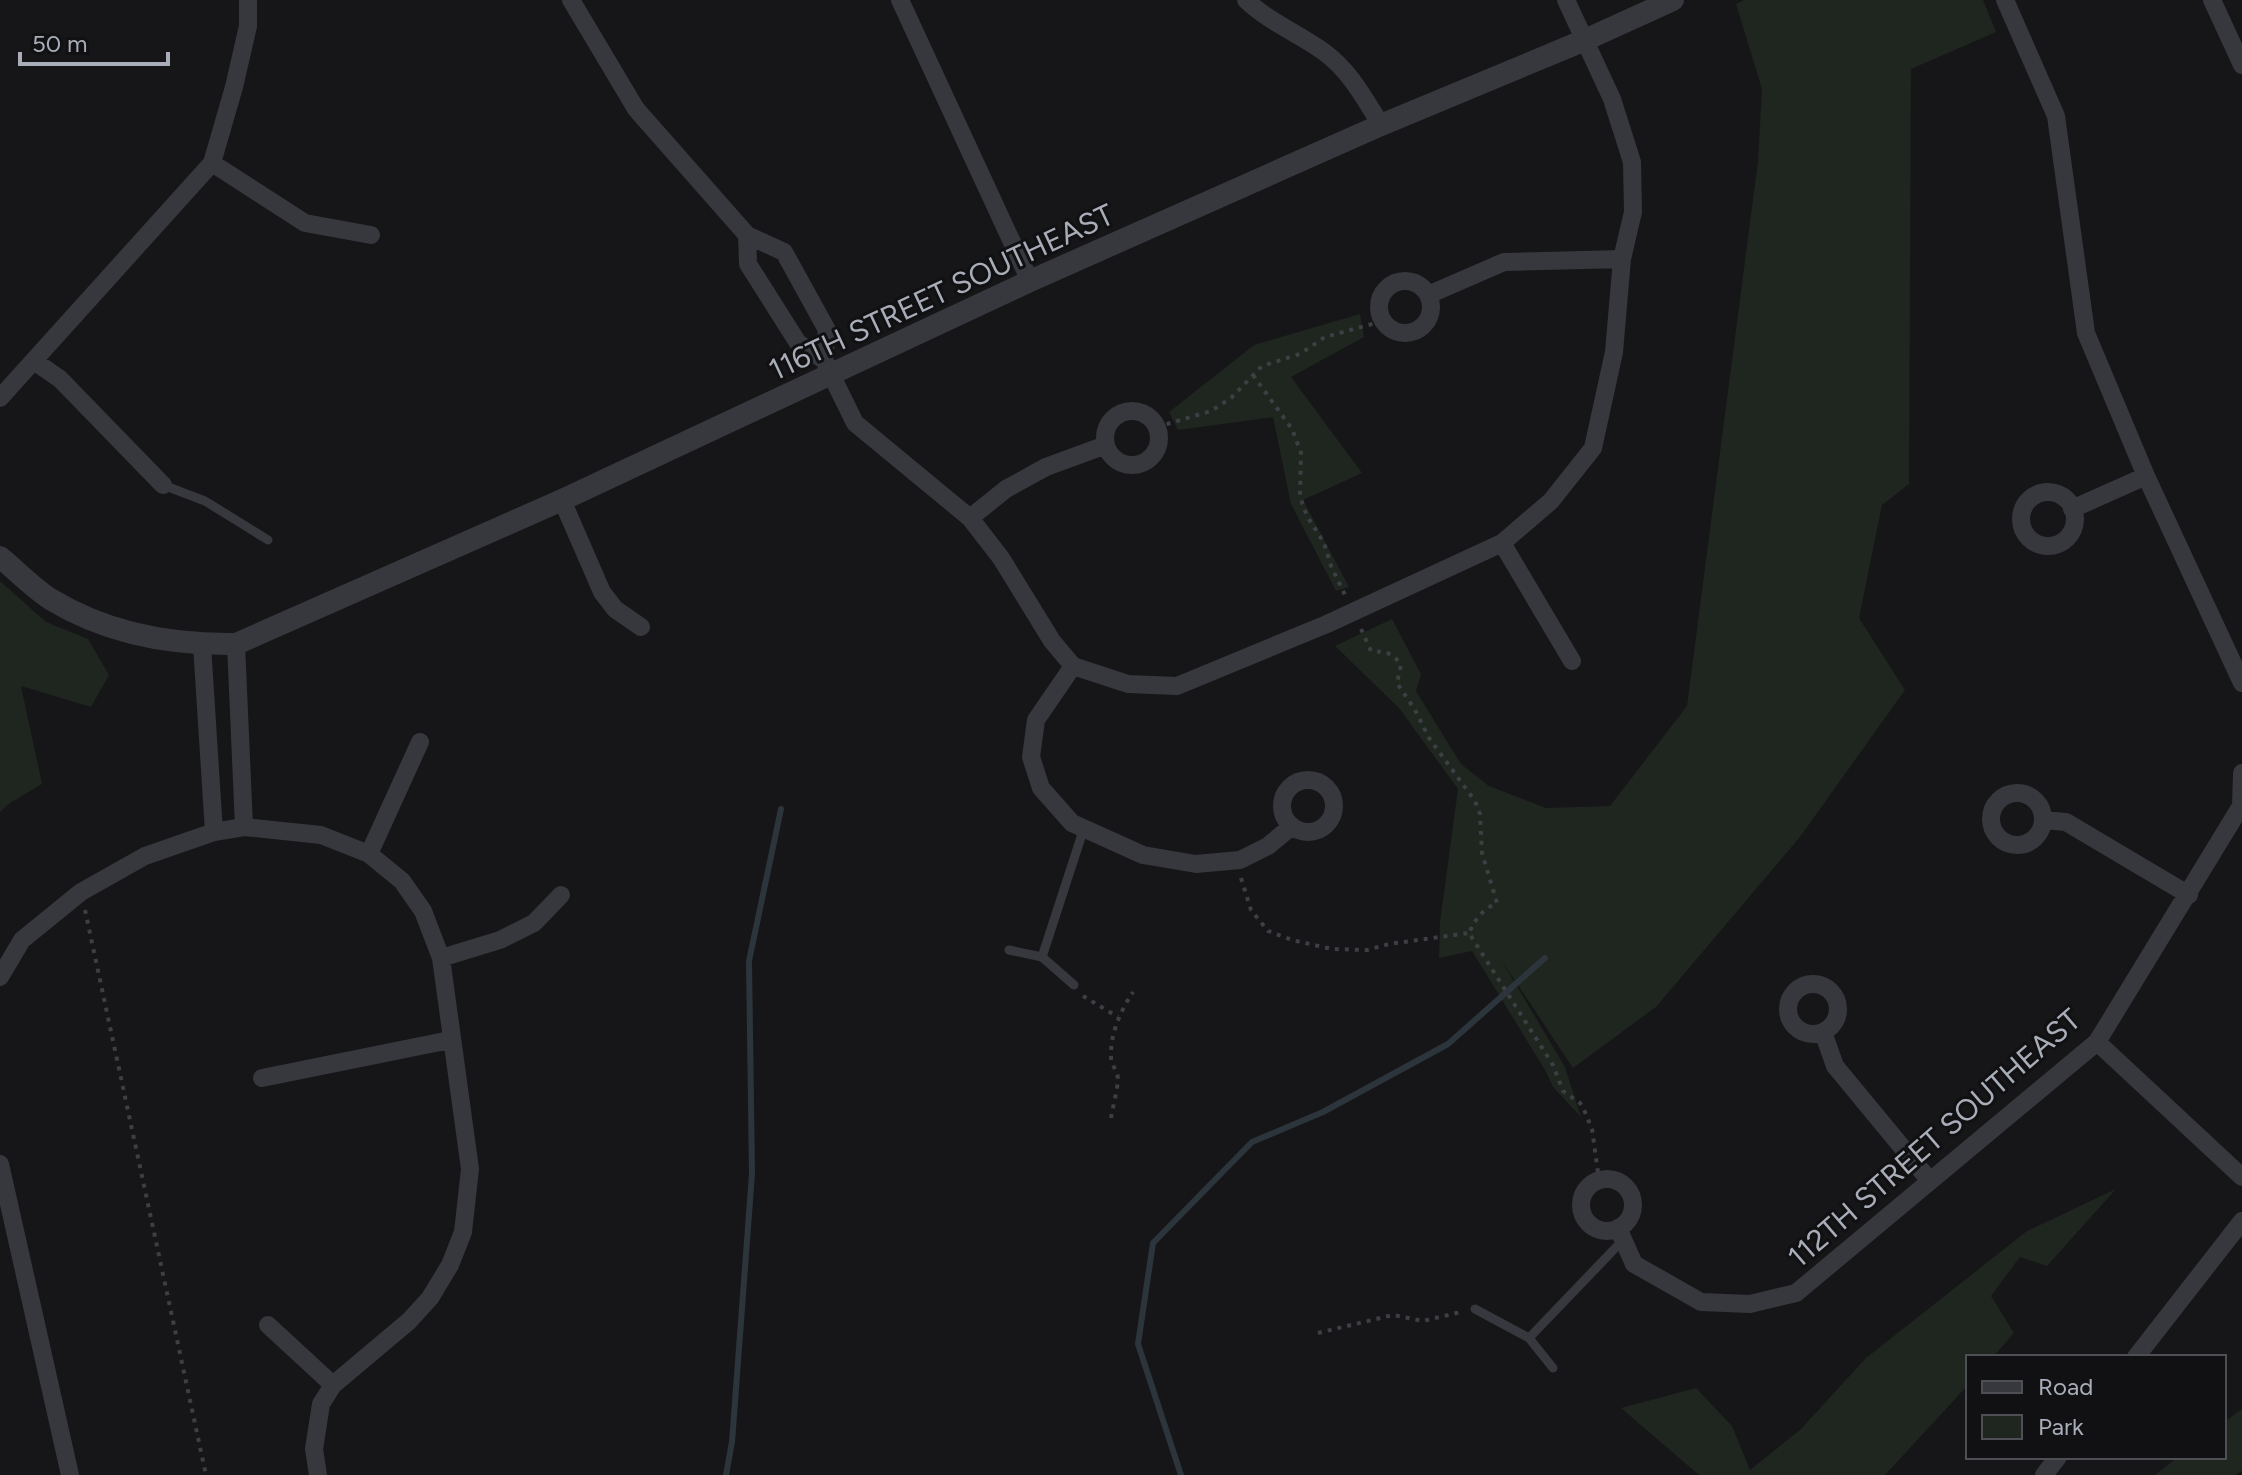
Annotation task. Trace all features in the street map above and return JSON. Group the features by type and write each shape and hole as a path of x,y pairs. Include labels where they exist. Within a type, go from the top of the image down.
{"street":[{"path":"0,398 212,163 248,26 248,0"},
{"path":"571,0 636,109 747,235 784,252 827,330 828,368"},
{"path":"900,0 1030,281"},
{"path":"1246,0 1291,33 1324,52 1352,77 1381,125"},
{"path":"747,235 748,264 798,343 828,368 855,423 970,518 1001,558 1052,641 1073,666 1128,684 1177,686 1353,612 1502,543 1551,501 1593,448 1614,352 1622,259 1633,212 1632,162 1612,99 1566,0"},
{"name":"116TH STREET SOUTHEAST","path":"236,644 562,500 828,368 1673,0"},
{"path":"2005,0 2056,116 2086,333 2146,476 2242,683"},
{"path":"2212,0 2237,43 2242,65"},
{"path":"212,163 305,223 371,235"},
{"path":"1428,295 1504,262 1622,259"},
{"path":"1408,281 1420,286 1428,295 1430,312 1427,321 1418,330 1398,332 1383,321 1379,302 1389,286 1408,281"},
{"path":"34,361 60,379 163,485"},
{"path":"1140,412 1149,416 1157,427 1158,447 1153,456 1141,463 1131,465 1118,461 1106,445 1108,425 1120,413 1140,412"},
{"path":"970,518 1006,489 1046,467 1106,445"},
{"path":"2072,509 2146,476"},
{"path":"562,500 602,592 615,609 641,627"},
{"path":"1502,543 1572,661"},
{"path":"0,557 51,600 95,621 143,637 202,645 236,644 244,827"},
{"path":"202,645 214,832"},
{"path":"1073,666 1036,720 1031,757 1041,788 1072,823 1143,855 1196,864 1240,860 1268,846 1292,826"},
{"path":"369,854 420,742"},
{"name":"112TH STREET SOUTHEAST","path":"1621,1234 1634,1264 1701,1302 1750,1304 1796,1293 2097,1042 2241,806 2242,773"},
{"path":"2043,820 2066,822 2189,895"},
{"path":"0,977 22,940 81,892 145,856 214,832 244,827 321,835 369,854 402,881 423,911 441,958 470,1169 463,1232 450,1265 430,1298 409,1321 333,1385 321,1404 314,1449 318,1475"},
{"path":"441,958 500,940 534,923 561,895"},
{"path":"1823,1032 1835,1066 1930,1181"},
{"path":"262,1078 450,1040"},
{"path":"2097,1042 2242,1177"},
{"path":"0,1164 70,1475"},
{"path":"1599,1180 1618,1181 1631,1195 1633,1208 1621,1234 1596,1229 1583,1215 1581,1202 1584,1192 1599,1180"},
{"path":"2138,1355 2242,1221"},
{"path":"268,1325 333,1385"},
{"path":"2044,1475 2056,1459"}],"lane":[{"path":"163,485 205,501 268,540"},
{"path":"1042,957 1084,828"},
{"path":"1009,950 1042,957 1074,985"},
{"path":"1529,1338 1621,1234"},
{"path":"1475,1309 1529,1338 1553,1368"}],"path":[{"path":"1157,427 1211,411 1231,398 1262,366 1300,354 1325,337 1383,321"},
{"path":"1253,375 1292,429 1301,453 1300,497 1307,516 1324,543 1331,566 1371,651 1387,652 1401,665 1397,683 1429,738 1464,784 1480,814 1482,853 1497,903 1485,908 1469,933"},
{"path":"1240,860 1243,890 1251,910 1268,931 1292,940 1332,949 1367,950 1469,933"},
{"path":"81,892 206,1475"},
{"path":"1469,933 1553,1065 1563,1091 1580,1103 1585,1112 1592,1129 1599,1180"},
{"path":"1074,985 1087,1000 1118,1017"},
{"path":"1111,1118 1118,1079 1111,1052 1118,1017 1133,992"},
{"path":"1318,1333 1393,1315 1423,1321 1475,1309"}],"green space":[{"path":"1744,0 1983,0 1996,32 1911,69 1909,484 1882,505 1859,618 1905,690 1800,837 1656,1007 1573,1068 1500,958 1565,1067 1581,1117 1553,1087 1472,951 1439,958 1440,922 1458,789 1399,708 1335,646 1392,619 1421,674 1416,691 1461,764 1489,786 1546,808 1610,806 1687,706 1758,161 1762,89 1736,4"},
{"path":"1360,314 1364,337 1291,377 1362,473 1303,500 1349,587 1336,591 1291,504 1273,417 1178,430 1169,412 1254,345"},
{"path":"0,581 46,622 88,639 109,675 91,707 21,686 42,784 0,812"},
{"path":"2116,1189 2047,1266 2020,1257 1991,1296 2014,1333 1995,1355 1966,1355 1966,1387 1885,1475 1699,1475 1621,1408 1696,1388 1732,1426 1750,1470 1800,1430 1866,1358 2027,1231"},
{"path":"2242,1409 2242,1471 2235,1475 2155,1475 2175,1459 2226,1459 2226,1421"}],"waterway":[{"path":"726,1475 732,1442 752,1174 749,961 781,809"},
{"path":"1181,1475 1138,1344 1153,1243 1252,1142 1323,1112 1448,1044 1545,958"}]}
